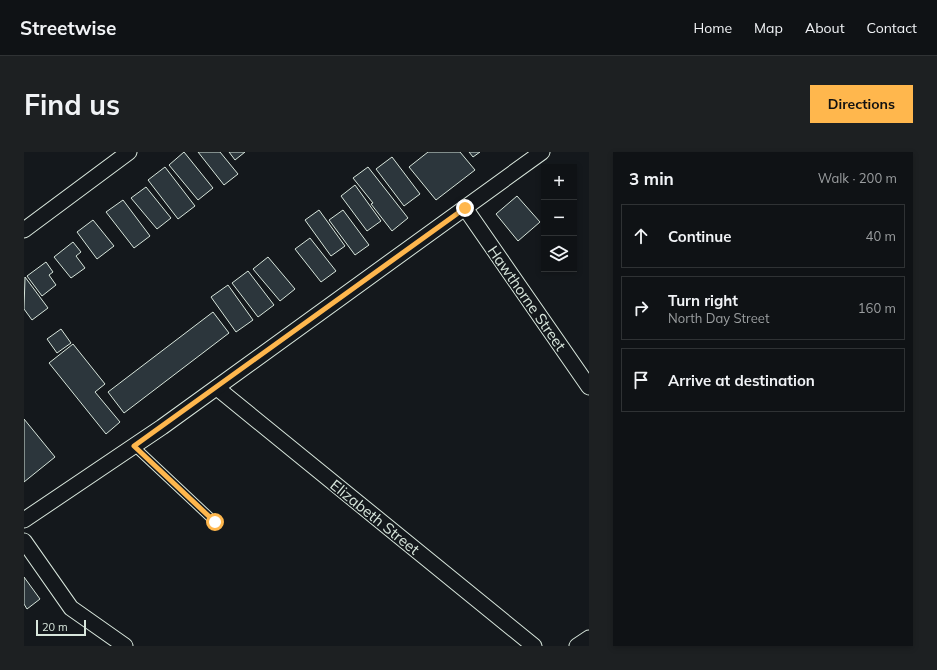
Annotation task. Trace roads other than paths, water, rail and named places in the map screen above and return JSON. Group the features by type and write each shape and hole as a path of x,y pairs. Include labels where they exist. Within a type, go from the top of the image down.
{"street":[{"path":"24,230 129,152"},
{"path":"24,520 217,388 542,152"},
{"name":"Hawthorne Street","path":"465,208 589,387"},
{"name":"Elizabeth Street","path":"217,388 534,646"},
{"path":"24,541 71,608 125,646"},
{"path":"577,646 589,638"}],"lane":[{"path":"134,446 215,522"}]}
